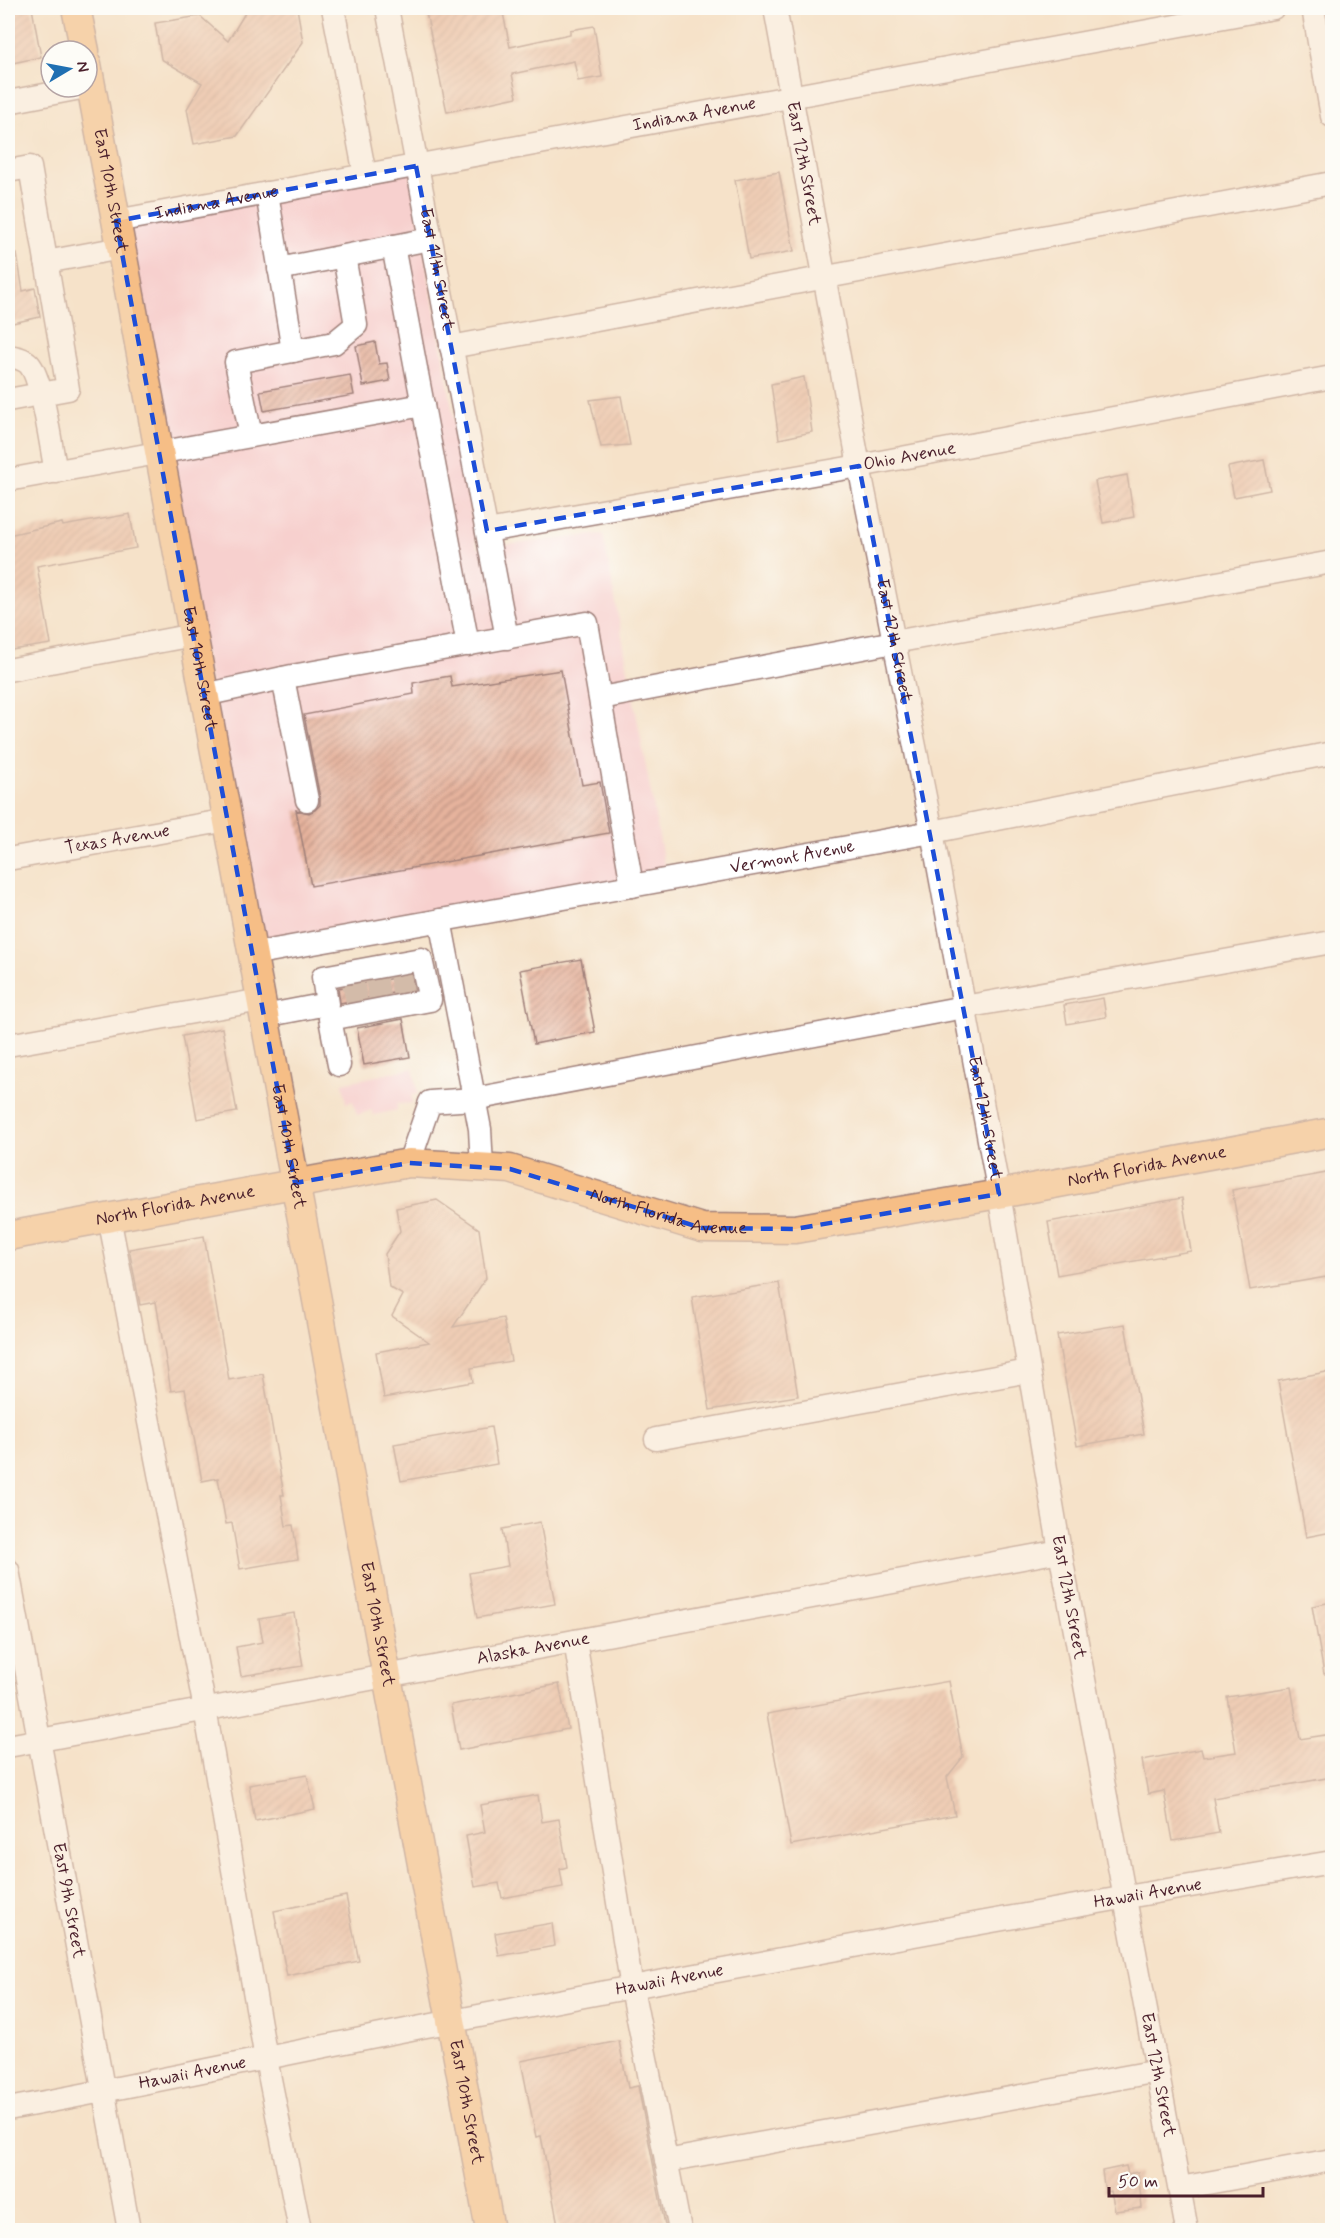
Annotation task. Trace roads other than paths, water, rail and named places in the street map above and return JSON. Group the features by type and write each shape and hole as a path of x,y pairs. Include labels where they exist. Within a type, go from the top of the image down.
{"main road":[{"path":"76,8 82,39"},
{"name":"East 10th Street","path":"94,99 489,2230"},
{"name":"North Florida Avenue","path":"8,1236 410,1163 510,1169 702,1228 795,1229 999,1194 1332,1132"}],"street":[{"path":"333,8 365,175"},
{"name":"East 11th Street","path":"387,8 507,638"},
{"name":"East 12th Street","path":"775,8 859,466 932,832 999,1194 1060,1551 1187,2230"},
{"name":"Indiana Avenue","path":"46,262 119,235 267,194 1273,8"},
{"path":"1313,8 1332,116"},
{"path":"8,102 39,92"},
{"path":"8,171 30,167 68,388 8,400"},
{"path":"451,347 1332,183"},
{"path":"267,194 293,351"},
{"path":"279,269 430,239"},
{"path":"393,246 468,645"},
{"path":"251,436 236,362 334,343 356,325 344,256"},
{"path":"8,357 13,356 28,363 36,377 56,472"},
{"name":"Ohio Avenue","path":"487,531 859,466 1332,377"},
{"path":"8,480 423,405"},
{"path":"601,698 1332,562"},
{"path":"204,695 283,678 587,623 632,886"},
{"path":"8,670 193,635"},
{"path":"283,678 307,800"},
{"name":"Vermont Avenue","path":"252,954 932,832 1332,753"},
{"name":"Texas Avenue","path":"8,859 228,820"},
{"path":"440,920 480,1129 482,1167"},
{"path":"407,927 408,964 430,1000"},
{"path":"331,940 347,977"},
{"path":"410,1163 430,1102 474,1099 964,1007 1332,942"},
{"path":"339,1065 323,977 375,974 447,954"},
{"path":"8,1045 262,1008 328,1012 454,996"},
{"path":"109,1217 205,1709 266,2059 300,2230"},
{"path":"656,1439 1029,1371"},
{"name":"Alaska Avenue","path":"8,1746 1060,1551"},
{"name":"East 9th Street","path":"8,1570 129,2230"},
{"path":"575,1641 632,1988 680,2230"},
{"name":"Hawaii Avenue","path":"8,2109 104,2092 451,2021 1125,1896 1332,1862"},
{"path":"666,2161 1158,2071"},
{"path":"1180,2188 1332,2160"}],"tunnel":[{"path":"400,974 404,997"},
{"path":"376,979 380,1001"},
{"path":"353,983 358,1006"}]}
